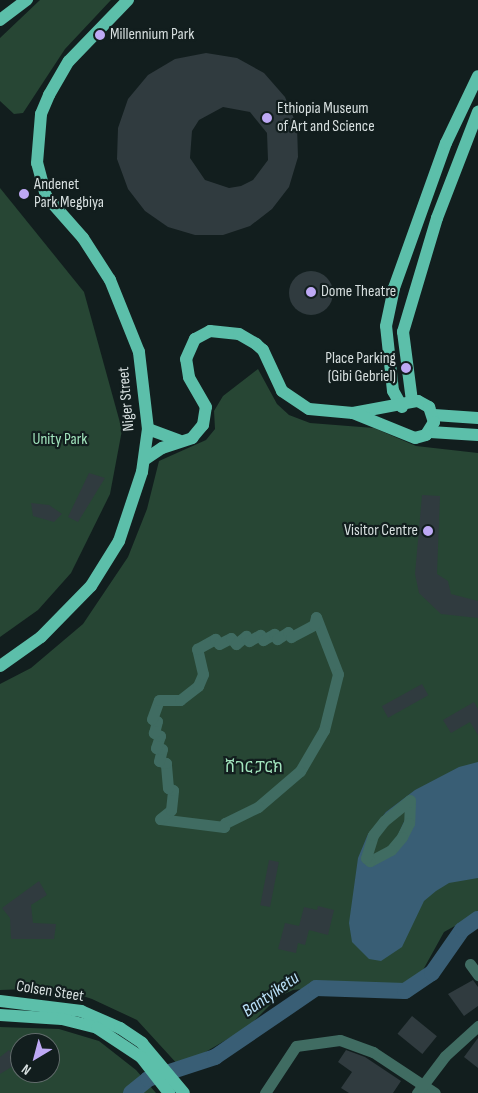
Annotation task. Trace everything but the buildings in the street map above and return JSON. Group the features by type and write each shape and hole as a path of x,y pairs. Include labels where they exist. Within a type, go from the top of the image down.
{"main road":[{"path":"0,20 27,0"},
{"name":"Niger Street","path":"0,666 41,637 91,586 122,534 144,460 148,429 139,352 120,300 83,238 46,196 37,163 41,114 48,95 70,61 128,0"},
{"path":"407,404 393,391 386,326 394,288 446,143 478,76"},
{"path":"400,430 397,418 407,404 403,332 437,218 478,112"},
{"path":"144,460 180,440 192,438 206,417 206,407 190,377 186,359 195,339 210,332 240,334 256,344 263,350 282,390 299,404 353,413 400,430 415,438 430,432 478,435"},
{"path":"353,413 424,403 434,415 478,418"},
{"path":"430,432 434,415"},
{"path":"148,429 180,440"},
{"name":"Colsen Steet","path":"0,1001 80,1011 100,1018 142,1043 154,1064 184,1093"},
{"path":"0,1015 82,1022 116,1037 154,1064 169,1093"}],"street":[{"path":"316,617 338,674 324,730 300,771 258,807 225,823 224,827 160,819 171,810 173,790 168,788 166,763 159,761 162,749 156,748 160,736 154,733 157,721 152,719 160,700 180,700 198,686 203,674 197,649 215,639 219,644 231,638 236,644 246,636 249,641 260,635 263,640 274,634 277,639 288,632 291,637 314,625 316,617"},
{"path":"410,800 413,802 402,838 391,850 370,861 366,858 379,828 410,800"},
{"path":"470,964 478,975"},
{"path":"420,1089 478,1026"},
{"path":"264,1093 275,1072 296,1046 324,1040 361,1046 420,1089 435,1093"}],"green space":[{"path":"40,0 111,0 65,49 23,113 14,114 0,101 0,38"},
{"name":"Unity Park","path":"0,188 84,292 122,430 110,494 71,573 38,610 0,637"},
{"name":"ሸገር ፓርክ","path":"258,369 277,404 289,415 310,423 374,428 416,446 478,453 478,913 444,932 423,970 401,988 383,992 337,985 293,990 278,997 248,1027 180,1067 137,1020 92,999 59,988 0,990 0,684 31,668 83,624 128,557 147,509 159,461 206,440 215,429 214,411 223,396"},
{"path":"0,1027 59,1029 99,1041 136,1070 156,1093 0,1093"}],"water":[{"path":"478,762 478,878 449,883 436,891 424,901 402,947 381,961 369,959 352,942 349,923 358,858 368,834 386,812 415,790 459,767","holes":["413,802 391,850 366,858 384,821"]}],"waterway":[{"name":"Bantyiketu","path":"131,1093 148,1079 215,1057 316,988 405,991 432,973 462,930 478,919"}],"place":[{"name":"Millennium Park","path":"100,35"},
{"name":"Ethiopia Museum of Art and Science","path":"267,118"},
{"name":"Andenet Park Megbiya","path":"24,194"},
{"name":"Dome Theatre","path":"311,292"},
{"name":"Place Parking (Gibi Gebriel)","path":"406,368"},
{"name":"Visitor Centre","path":"428,531"}]}
